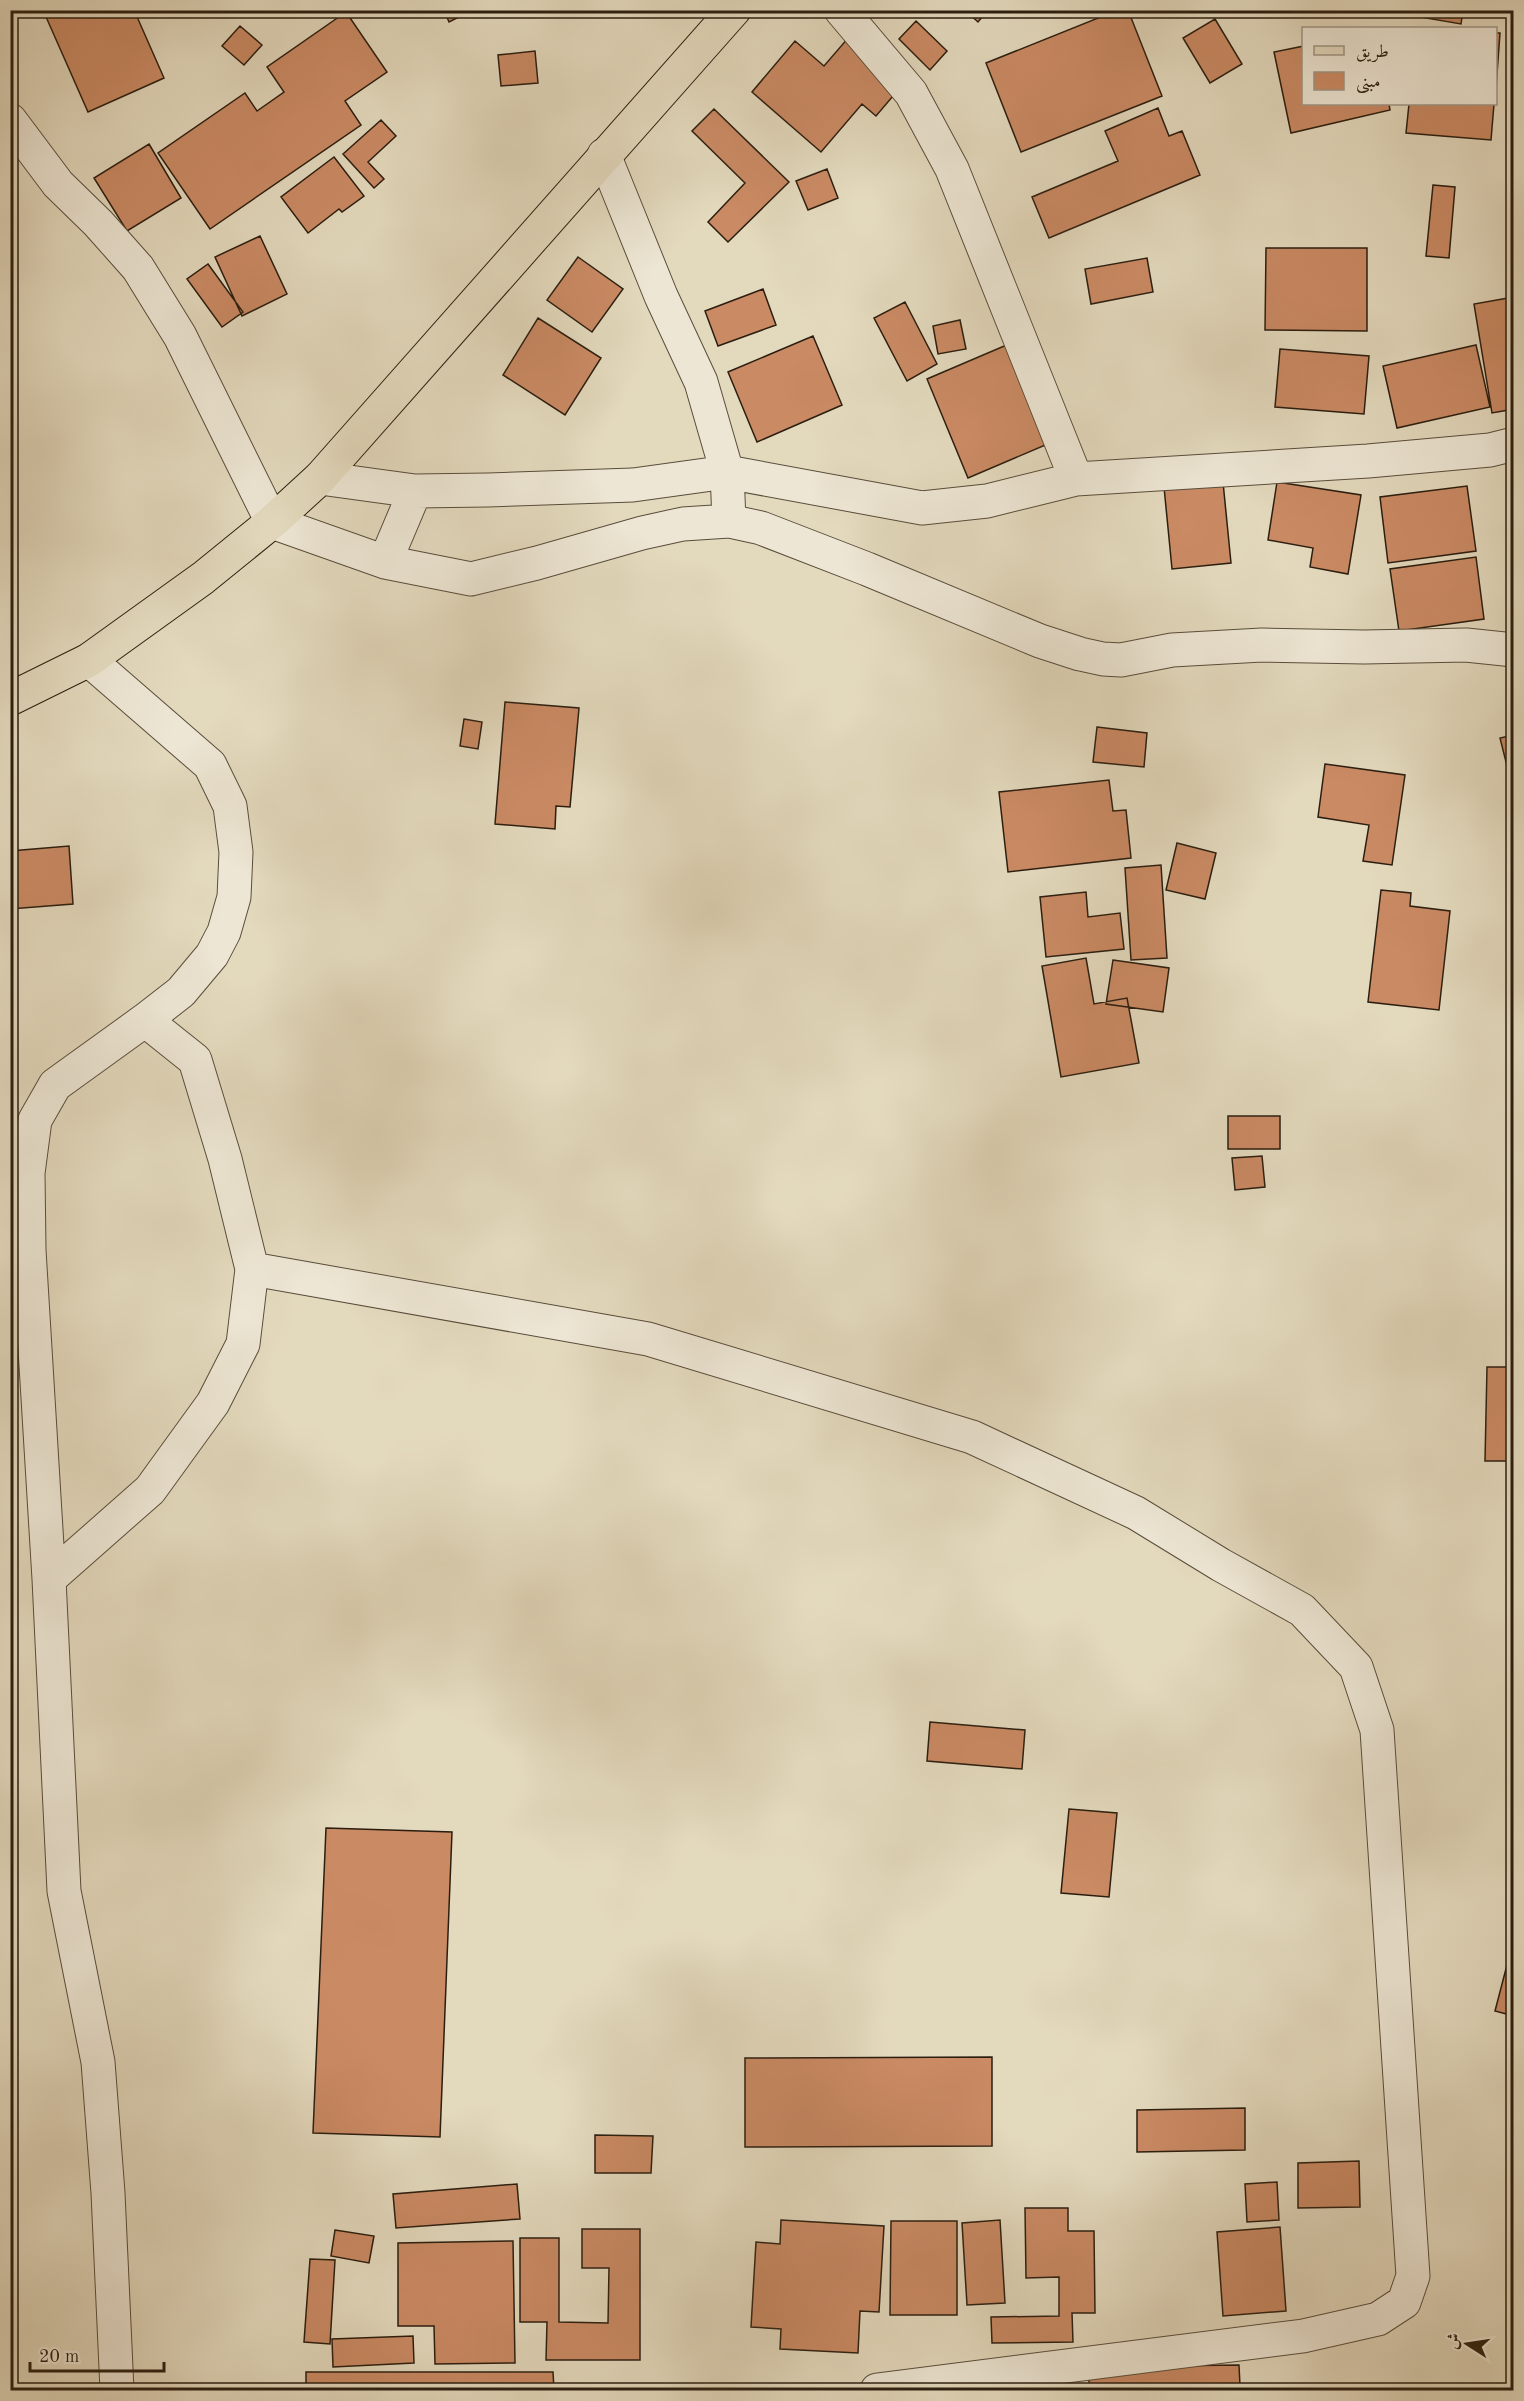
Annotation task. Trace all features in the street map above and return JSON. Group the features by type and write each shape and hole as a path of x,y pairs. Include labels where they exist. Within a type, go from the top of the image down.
{"main road":[{"path":"10,699 89,660 203,578 272,522 320,478 734,10"}],"street":[{"path":"841,10 911,93 952,169 1076,479"},
{"path":"10,120 58,184 98,223 138,268 180,336 272,522 385,562 471,579 642,533 683,524 729,521 761,528 867,568 1040,640 1103,659 1121,660 1172,650 1262,645 1364,647 1466,645 1514,650"},
{"path":"604,155 661,296 701,382 728,472 729,521"},
{"path":"320,478 415,491 633,485 728,472 922,508 987,501 1076,479 1368,461 1490,450 1514,444"},
{"path":"385,562 415,491"},
{"path":"89,660 210,765 230,806 236,852 234,897 224,932 212,955 181,992 55,1085 35,1120 28,1173 29,1250 49,1579 64,1891 98,2062 108,2193 117,2391"},
{"path":"49,1579 150,1490 213,1403 243,1344 252,1269 225,1160 195,1060 146,1020"},
{"path":"252,1269 648,1339 972,1437 1136,1513 1221,1565 1302,1610 1356,1667 1377,1730 1413,2276 1404,2302 1378,2319 1303,2336 877,2391"}],"building":[{"path":"43,10 134,10 164,78 88,112"},
{"path":"444,10 473,10 449,22"},
{"path":"965,10 988,10 978,22"},
{"path":"1118,10 1128,10 1162,96 1021,152 986,63"},
{"path":"1415,10 1463,10 1461,24 1414,16"},
{"path":"346,12 387,72 345,101 361,125 210,229 158,153 245,93 257,111 284,92 267,67"},
{"path":"1215,19 1242,64 1210,83 1183,38"},
{"path":"916,21 947,51 930,70 899,39"},
{"path":"240,26 262,45 244,65 222,46"},
{"path":"855,30 910,76 876,116 862,104 821,152 752,92 795,41 824,66"},
{"path":"1497,33 1500,33 1497,74"},
{"path":"1302,46 1302,105 1389,105 1390,110 1291,133 1274,52"},
{"path":"535,51 538,83 501,86 498,55"},
{"path":"1409,105 1494,105 1491,140 1406,133"},
{"path":"1158,108 1169,136 1182,131 1200,175 1049,238 1032,197 1118,161 1105,131"},
{"path":"714,109 789,182 728,242 708,222 745,183 692,131"},
{"path":"381,120 396,136 368,162 384,179 374,188 343,154"},
{"path":"149,144 181,198 127,231 94,178"},
{"path":"334,157 364,196 342,212 339,209 308,233 281,197"},
{"path":"827,169 838,198 808,210 796,181"},
{"path":"1433,185 1455,187 1449,258 1426,256"},
{"path":"260,236 287,294 242,316 215,257"},
{"path":"1266,248 1367,248 1367,331 1265,330"},
{"path":"578,257 623,289 592,332 547,300"},
{"path":"1147,258 1153,292 1091,304 1085,269"},
{"path":"208,264 243,312 222,327 187,279"},
{"path":"763,289 776,325 718,346 705,311"},
{"path":"1514,297 1514,409 1492,413 1474,304"},
{"path":"905,302 937,364 907,381 874,318"},
{"path":"538,318 601,358 565,415 503,375"},
{"path":"960,320 966,349 938,354 933,326"},
{"path":"813,336 842,405 757,442 728,372"},
{"path":"1023,338 1064,437 968,478 927,379"},
{"path":"1476,345 1490,407 1397,428 1383,366"},
{"path":"1280,349 1369,356 1364,414 1275,407"},
{"path":"1223,482 1231,563 1172,569 1164,487"},
{"path":"1277,482 1361,495 1348,574 1310,567 1313,548 1268,540"},
{"path":"1467,486 1476,551 1388,563 1380,497"},
{"path":"1476,557 1484,619 1399,631 1390,569"},
{"path":"505,702 579,708 570,807 556,806 555,829 495,824"},
{"path":"464,719 482,722 478,749 460,746"},
{"path":"1097,727 1147,733 1144,767 1093,762"},
{"path":"1514,735 1514,794 1500,738"},
{"path":"1325,764 1405,775 1392,865 1363,861 1369,825 1318,817"},
{"path":"1109,780 1113,811 1126,810 1131,858 1008,872 999,792"},
{"path":"1177,843 1216,853 1205,899 1166,890"},
{"path":"69,846 73,904 10,909 10,851"},
{"path":"1161,865 1167,958 1131,960 1125,868"},
{"path":"1381,890 1411,893 1410,906 1450,911 1439,1010 1368,1002"},
{"path":"1086,892 1088,917 1120,913 1124,949 1046,957 1040,897"},
{"path":"1086,958 1094,1004 1127,998 1139,1063 1061,1077 1042,966"},
{"path":"1113,960 1169,968 1163,1012 1106,1004"},
{"path":"1228,1116 1280,1116 1280,1149 1228,1149"},
{"path":"1262,1156 1265,1187 1235,1190 1232,1158"},
{"path":"1487,1367 1514,1367 1514,1461 1485,1461"},
{"path":"930,1722 1025,1730 1022,1769 927,1761"},
{"path":"1069,1809 1117,1813 1109,1897 1061,1893"},
{"path":"326,1828 452,1832 440,2137 313,2133"},
{"path":"1514,1938 1514,2016 1495,2011"},
{"path":"992,2057 992,2146 745,2147 745,2058"},
{"path":"1245,2108 1245,2150 1137,2152 1137,2110"},
{"path":"595,2135 653,2136 651,2173 595,2173"},
{"path":"1359,2161 1360,2207 1298,2208 1298,2163"},
{"path":"1277,2182 1279,2220 1247,2222 1245,2184"},
{"path":"517,2184 520,2219 396,2228 393,2194"},
{"path":"1025,2208 1068,2208 1068,2231 1094,2231 1095,2313 1072,2313 1073,2342 992,2343 991,2317 1059,2316 1059,2277 1026,2278"},
{"path":"781,2220 884,2226 879,2312 860,2311 858,2353 780,2349 781,2329 751,2327 756,2242 780,2244"},
{"path":"1000,2220 1005,2303 967,2305 962,2223"},
{"path":"891,2221 957,2221 957,2315 890,2315"},
{"path":"1280,2227 1286,2311 1223,2316 1217,2232"},
{"path":"582,2229 640,2229 640,2360 546,2360 547,2322 520,2322 520,2238 559,2238 559,2322 608,2323 609,2268 582,2268"},
{"path":"335,2230 374,2236 369,2263 331,2256"},
{"path":"513,2241 515,2363 435,2364 434,2326 398,2326 398,2243"},
{"path":"310,2259 335,2260 330,2344 304,2342"},
{"path":"413,2336 414,2363 333,2367 332,2339"},
{"path":"1239,2365 1240,2386 1314,2385 1314,2390 1089,2390 1089,2367"},
{"path":"306,2372 553,2372 554,2390 306,2390"}]}
